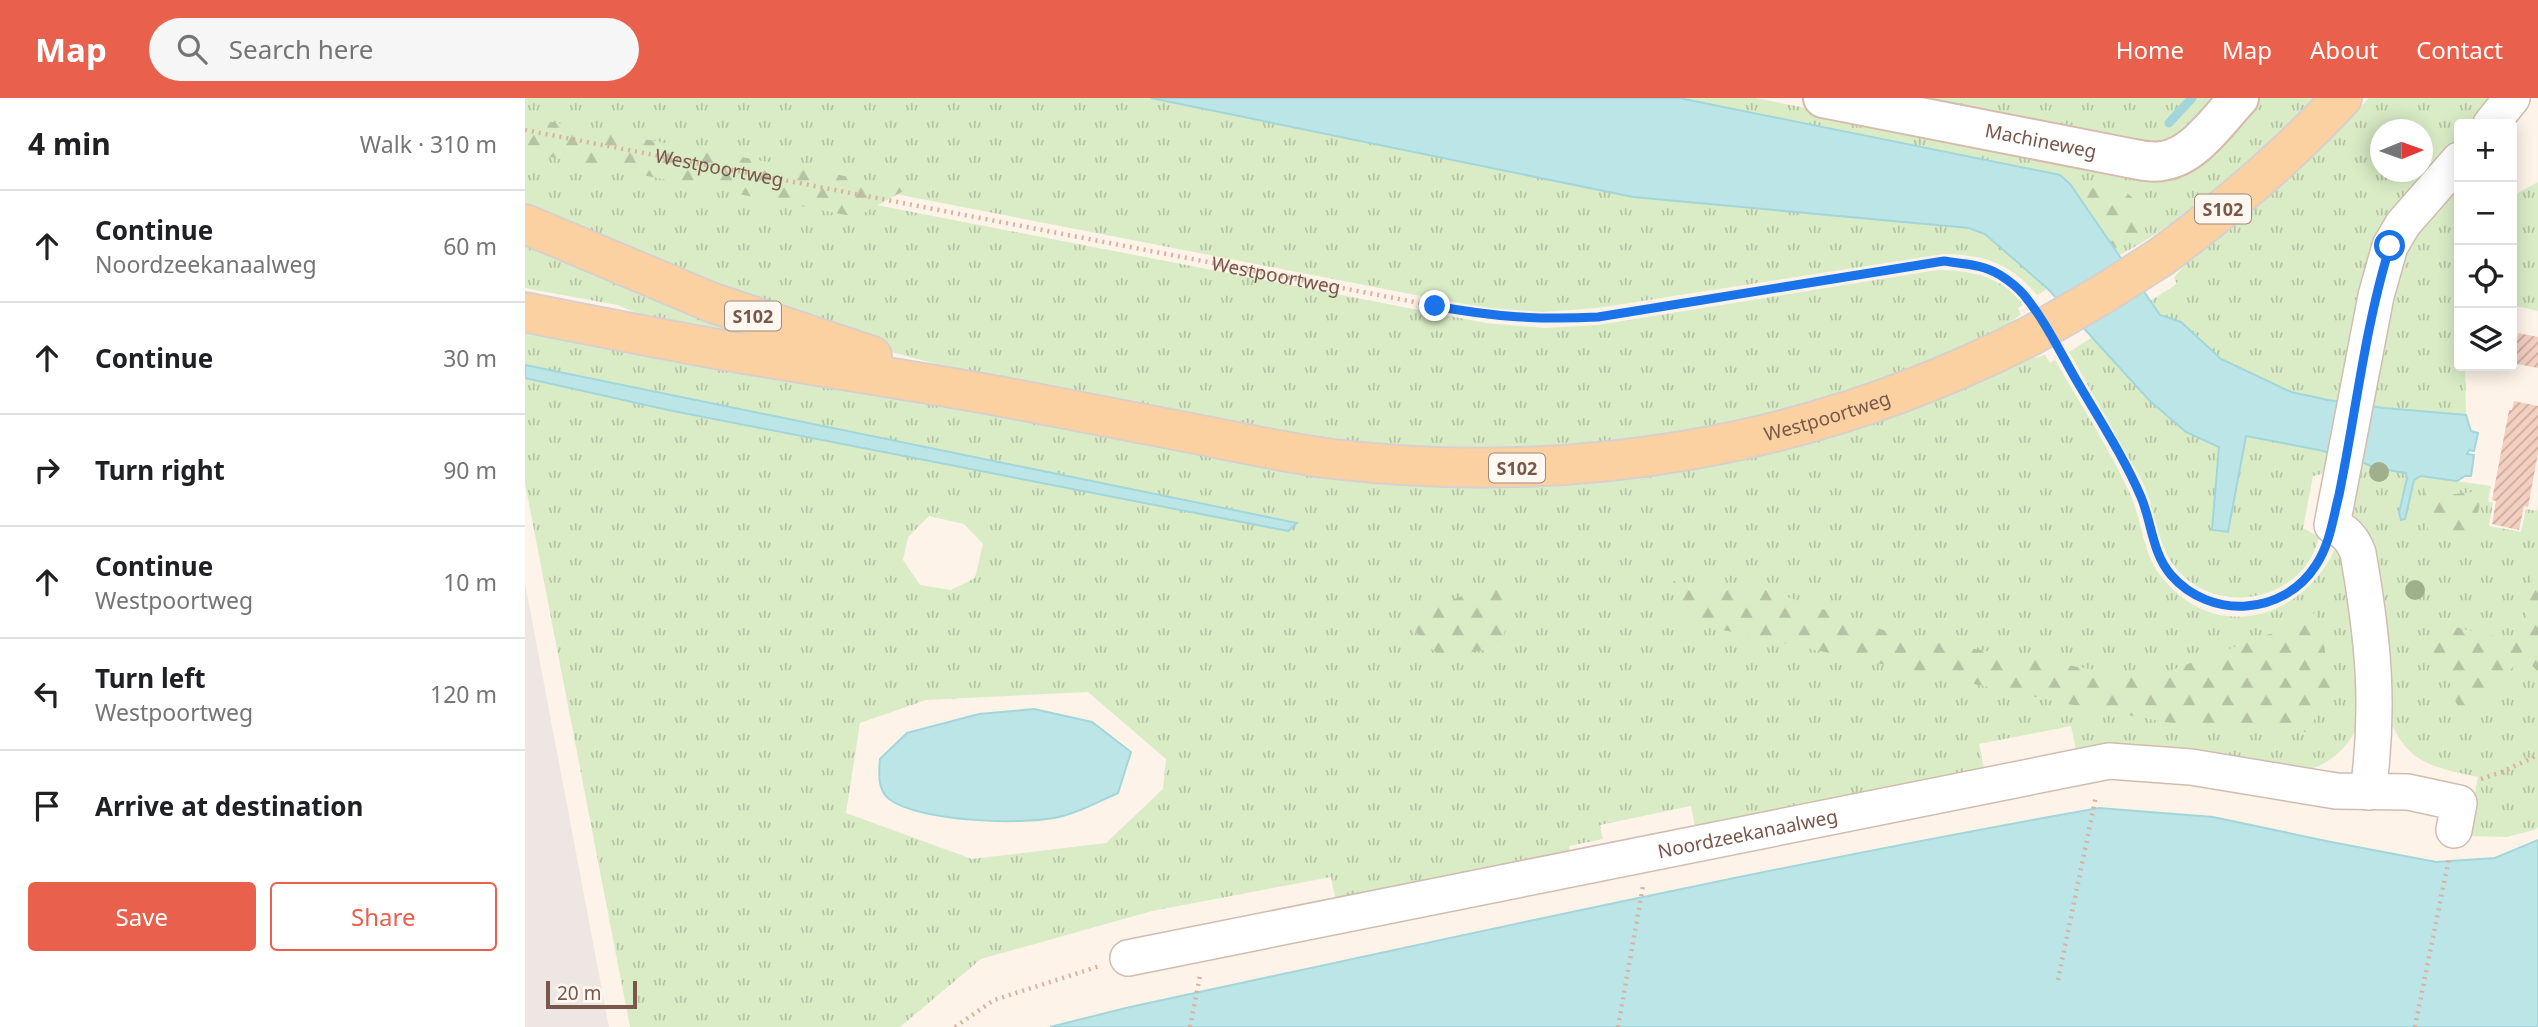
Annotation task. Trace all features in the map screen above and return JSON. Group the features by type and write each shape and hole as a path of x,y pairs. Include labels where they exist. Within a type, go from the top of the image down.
{"main road":[{"name":"S102","path":"2040,329 2103,295 2161,257 2251,186 2342,98"},
{"name":"Westpoortweg","path":"525,224 713,303 987,394"},
{"name":"Westpoortweg","path":"525,312 700,346 987,394 1329,458 1461,468 1562,466 1697,450 1831,417 1930,382 2040,329"}],"street":[{"name":"Machineweg","path":"1823,98 2159,162 2185,152 2239,98"},
{"path":"2495,119 2512,98"},
{"path":"2368,792 2374,747 2372,646 2358,553 2353,540 2345,531 2332,525 2376,296 2390,246 2403,224 2454,166"},
{"name":"Noordzeekanaalweg","path":"1128,958 2109,761 2191,767 2336,791 2408,792 2457,816"}],"path":[{"name":"Westpoortweg","path":"525,130 1487,316 1543,320 1598,317 1944,261 1979,266 1998,274 2023,294 2040,329"},
{"path":"2040,329 2134,483 2147,513 2162,564 2188,591 2212,603 2225,605 2249,607 2272,602 2305,579 2325,549 2332,525"},
{"path":"2415,1027 2463,791 2476,780 2503,772 2538,755"},
{"path":"2058,980 2098,786"},
{"path":"1619,1027 1643,885"},
{"path":"954,1027 994,1000 1128,958"},
{"path":"1190,1027 1202,968"}],"shaded area":[{"path":"525,583 609,1027 525,1027"}],"green space":[{"path":"525,98 1755,98 2142,173 2254,98 2317,98 2247,164 2173,222 2118,256 2113,250 2037,295 2017,275 1996,263 1972,256 1944,254 1597,308 1543,312 1489,308 1436,299 525,122"},
{"path":"1890,98 2221,98 2185,135 2162,147"},
{"path":"2369,98 2494,98 2476,119 2454,119 2454,145 2433,168 2433,119 2370,119 2370,182 2421,182 2331,472 2313,476 2303,528 2319,537 2310,559 2296,576 2277,589 2256,596 2234,597 2212,593 2191,583 2168,557 2142,481 2069,352 2177,284 2174,278 2190,260 2238,222 2325,143"},
{"path":"525,117 909,188 856,217 525,152"},
{"path":"525,137 1486,323 1544,328 1598,325 1937,270 1973,273 1995,281 2015,295 2023,305 2018,308 2021,314 2006,326 1965,347 1877,383 1714,431 1559,451 1358,446 972,374 870,346 525,216"},
{"path":"2538,182 2538,311 2517,306 2517,193"},
{"path":"2070,184 2108,186 2125,192 2141,208 2144,222 2142,229 2135,238 2114,249"},
{"path":"2454,186 2454,371 2465,371 2466,415 2369,406 2403,247"},
{"path":"525,237 824,359 649,318 617,305 525,288"},
{"path":"525,318 1310,472 1646,474 1743,458 1852,429 1904,412 2026,360 2045,355 2050,363 2055,360 2114,461 2135,506 2146,548 2155,567 2183,598 2207,611 2232,616 2257,614 2281,606 2304,591 2322,570 2337,545 2342,547 2353,616 2361,712 2353,734 2339,752 2321,765 2300,772 2077,755 2071,726 1979,744 1985,773 1697,836 1691,806 1600,825 1603,839 1569,846 1570,858 1337,908 1331,877 1152,911 981,959 900,1027 630,1027 525,483 525,378 668,410 1288,531 1297,523 525,373","holes":["929,516 964,524 983,544 975,578 951,590 920,585 903,560 908,537","1413,630 1500,647 1440,657","1088,692 1166,759 1163,789 1106,843 972,859 846,813 860,723 926,700"]},
{"path":"2358,460 2375,468 2406,473 2399,513 2405,519 2414,480 2421,476 2491,486 2488,501 2493,503 2489,526 2521,532 2526,509 2537,511 2538,505 2538,827 2534,830 2507,837 2467,836 2478,777 2438,767 2417,757 2400,739 2392,725 2352,520 2348,511"},
{"path":"2424,484 2447,495 2482,491 2472,547 2428,533"},
{"path":"2538,566 2538,672 2523,655 2466,723 2453,696 2443,655 2426,660 2431,622 2524,642 2527,593"},
{"path":"1673,581 1767,590 1900,636 2147,679 2294,625 2316,612 2334,690 2306,732 2176,724 2063,703 1685,622"},
{"path":"1492,582 1518,589 1500,647 1441,658 1413,630 1433,609"}],"water":[{"path":"1151,98 1679,98 2060,175 2070,184 2160,315 2181,322 2221,359 2291,392 2384,408 2466,415 2471,431 2478,433 2474,451 2469,450 2467,454 2474,455 2471,476 2457,481 2421,476 2414,480 2405,519 2401,520 2399,513 2406,473 2375,468 2358,460 2319,450 2246,436 2228,532 2212,530 2219,447 2186,432 2150,401 2048,289 1985,234 1969,228 1633,197"},
{"path":"525,365 1297,523 1288,531 668,410 525,378"},
{"path":"1034,709 1092,722 1131,752 1118,793 1063,816 1000,821 924,813 889,799 882,790 880,759 907,733 979,714"},
{"path":"2099,808 2213,817 2436,862 2495,858 2538,840 2538,1027 1050,1027 1126,1008 1612,904"}],"building":[{"path":"2518,333 2538,337 2538,368 2517,364"},
{"path":"2514,401 2538,406 2538,453 2528,507 2524,506 2519,530 2492,524 2496,501 2492,500 2509,410 2512,410"}],"waterway":[{"path":"2169,123 2192,98"}],"route":[{"path":"1435,306 1487,316 1543,320 1598,317 1944,261 1979,266 1998,274 2023,294 2064,359 2134,483 2147,513 2162,564 2178,583 2200,598 2212,603 2249,607 2272,602 2294,589 2316,565 2325,549 2346,462 2376,296 2390,246"}]}
